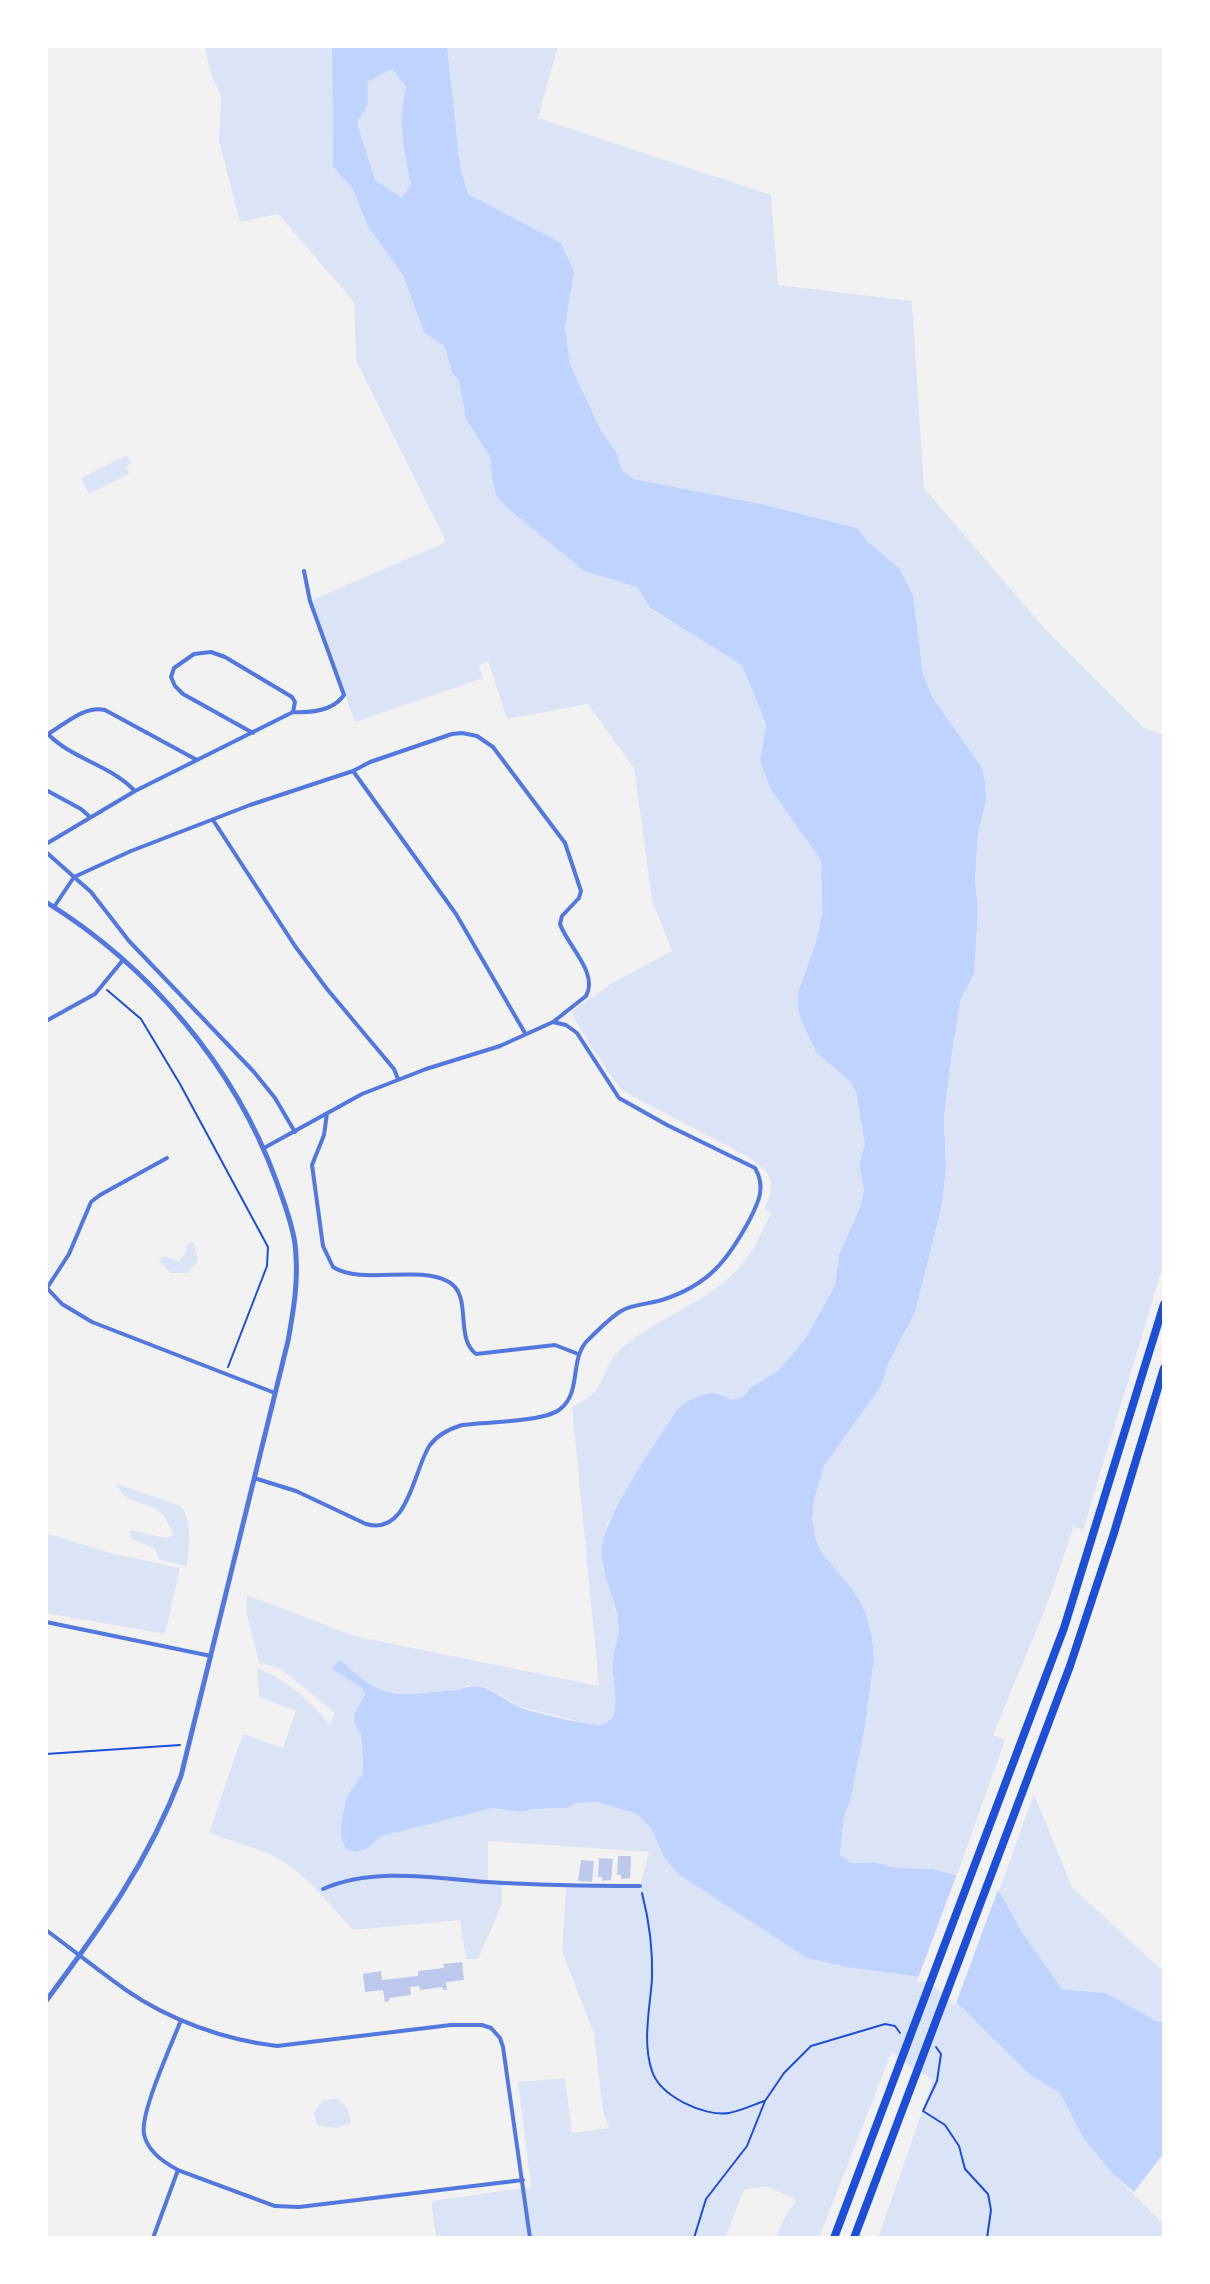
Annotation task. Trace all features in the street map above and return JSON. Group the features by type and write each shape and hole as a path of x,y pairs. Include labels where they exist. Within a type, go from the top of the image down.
{"highway":[{"path":"834,2238 1064,1628 1164,1304"},
{"path":"854,2238 1093,1599 1164,1368"}],"street":[{"path":"46,844 135,791 293,712 310,713 339,703 344,695 310,601 304,571"},
{"path":"254,734 183,694 171,677 174,668 194,654 211,652 225,657 292,697 295,702 293,712"},
{"path":"135,791 116,776 60,746 47,735 97,708 197,760"},
{"path":"54,907 74,877 131,851 250,805 452,734 469,734 493,747 565,843 581,891 579,898 562,916 560,924 587,974 590,990 553,1022 500,1046 362,1094 264,1148"},
{"path":"353,771 456,914 525,1033"},
{"path":"46,790 90,817"},
{"path":"213,820 295,946 394,1069 398,1079"},
{"path":"46,852 91,892 129,941 254,1072 275,1098 295,1132"},
{"path":"46,902 156,989 196,1037 240,1103 264,1148 287,1210 296,1262 296,1301 181,1776 141,1866 46,2001"},
{"path":"46,1021 103,986 123,960"},
{"path":"253,1478 296,1491 366,1524 386,1524 402,1508 425,1455 436,1438 462,1425 537,1417 560,1410 571,1397 578,1354 585,1342 622,1310 677,1295 718,1268 732,1254 762,1189 755,1168 619,1098 572,1028 553,1022"},
{"path":"327,1113 324,1135 312,1165 323,1246 333,1267 350,1274 407,1275 441,1278 453,1283 460,1298 466,1339 476,1354 555,1345 578,1354"},
{"path":"167,1158 91,1202 69,1254 46,1288 62,1304 92,1322 275,1393"},
{"path":"46,1622 211,1656"},
{"path":"323,1889 345,1880 421,1877 640,1886"},
{"path":"46,1930 128,1992 181,2020 253,2043 277,2046 451,2025 491,2028 503,2047 530,2238"},
{"path":"181,2020 143,2127 150,2149 178,2170 275,2206 299,2207 523,2180"},
{"path":"153,2238 178,2170"}],"path":[{"path":"103,986 141,1019 180,1084 268,1247 267,1266 224,1375"},
{"path":"46,1754 190,1744"},
{"path":"640,1886 650,1938 652,1974 647,2041 652,2071 658,2082 669,2094 691,2106 713,2112 728,2113 765,2101"},
{"path":"694,2238 706,2199 747,2146 765,2101 784,2073 811,2046 885,2024"},
{"path":"937,2081 923,2111 945,2125 959,2146 965,2169 988,2194 991,2210 987,2238"}],"shaded area":[{"path":"205,46 332,46 333,167 353,189 367,225 403,275 424,332 445,347 452,373 459,381 466,419 490,457 496,495 506,507 584,571 637,587 650,609 742,664 766,724 760,761 771,790 821,860 822,914 801,1020 816,1052 850,1080 856,1092 865,1145 859,1165 864,1190 859,1210 839,1255 835,1286 805,1339 778,1371 750,1388 743,1397 731,1400 722,1394 696,1397 676,1411 607,1524 602,1552 618,1622 617,1649 612,1657 616,1704 611,1719 603,1725 581,1725 573,1720 520,1707 492,1690 468,1685 459,1690 394,1693 370,1684 340,1659 333,1669 362,1688 365,1695 355,1725 361,1735 363,1773 347,1796 365,1849 382,1836 493,1808 520,1812 598,1802 637,1814 651,1828 664,1857 678,1874 765,1930 847,1967 933,1979 1030,2075 1060,2093 1084,2139 1114,2175 1164,2225 1164,2238 878,2238 933,2080 901,2061 892,2051 819,2238 775,2238 797,2200 766,2186 744,2190 725,2238 436,2238 431,2201 531,2187 518,2082 565,2078 572,2133 609,2128 603,2111 594,2034 562,1951 566,1885 640,1886 649,1852 488,1841 488,1881 502,1882 502,1904 478,1959 466,1959 460,1920 353,1930 293,1868 262,1851 209,1833 243,1734 283,1748 296,1711 259,1697 257,1668 297,1692 330,1724 335,1713 281,1669 259,1662 246,1611 247,1595 354,1636 599,1686 572,1407 585,1400 599,1386 609,1364 622,1348 652,1326 716,1289 743,1263 771,1214 765,1208 771,1184 767,1173 747,1156 623,1091 574,1017 572,1011 614,982 672,951 652,900 634,768 588,704 507,719 488,661 479,665 483,678 355,722 310,601 446,542 356,360 354,302 278,214 240,222 219,141 221,96 210,72"},
{"path":"447,46 558,46 538,118 771,195 778,285 912,301 924,488 1045,629 1144,728 1164,735 1164,1263 1083,1530 1074,1526 1046,1607 993,1735 1005,1740 957,1875 874,1862 852,1863 840,1856 844,1816 850,1802 865,1726 874,1659 872,1636 816,1540 812,1520 824,1466 881,1386 889,1362 915,1312 942,1204 946,1169 944,1117 950,1066 960,1001 974,974 978,833 986,801 982,768 933,698 923,674 913,595 899,568 867,541 857,528 766,505 634,479 622,470 570,364 565,327 574,271 561,243 468,194 460,166"},
{"path":"392,69 406,86 402,135 411,184 402,199 375,180 357,123 368,104 366,82"},
{"path":"127,455 131,464 126,466 129,474 89,494 81,478"},
{"path":"193,1241 198,1260 188,1273 171,1273 158,1260 164,1256 178,1261 186,1253 186,1245"},
{"path":"115,1483 181,1506 189,1528 187,1566 160,1560 155,1549 131,1538 129,1530 166,1538 173,1535 162,1514 130,1499"},
{"path":"46,1533 110,1553 180,1568 165,1634 46,1613"},
{"path":"1034,1794 1072,1887 1164,1972 1164,2023 1106,1993 1062,1989 1022,1932 999,1891"},
{"path":"337,2098 348,2109 351,2123 336,2128 317,2125 314,2112 322,2101"}],"water":[{"path":"332,46 447,46 460,166 468,194 561,243 574,271 565,327 570,364 601,431 616,452 622,470 634,479 766,505 857,528 867,541 899,568 913,595 923,674 933,698 982,768 986,801 978,833 974,974 960,1001 950,1066 944,1117 946,1169 942,1204 915,1312 889,1362 881,1386 824,1466 814,1500 812,1520 816,1540 823,1554 855,1593 865,1612 874,1659 865,1726 850,1802 844,1816 840,1855 852,1863 874,1862 897,1868 933,1869 971,1879 999,1891 1022,1932 1062,1989 1106,1993 1164,2023 1164,2153 1134,2192 1114,2175 1084,2139 1060,2093 1030,2075 933,1979 807,1958 678,1874 664,1857 651,1828 637,1814 598,1802 520,1812 493,1808 382,1836 366,1849 354,1852 346,1849 341,1837 347,1796 363,1773 361,1735 355,1725 354,1714 365,1695 362,1688 332,1669 340,1659 370,1684 394,1693 459,1690 476,1686 535,1712 597,1725 609,1721 615,1705 612,1665 618,1627 602,1551 611,1519 676,1411 702,1395 716,1394 731,1400 743,1397 750,1388 778,1371 805,1339 835,1286 839,1255 859,1210 864,1190 859,1165 865,1144 856,1092 850,1081 816,1052 801,1020 798,993 816,943 822,914 821,860 771,790 760,761 766,724 742,665 650,608 637,587 584,571 506,507 496,495 490,457 466,419 459,381 452,373 445,347 424,332 403,275 367,225 353,189 333,167","holes":["392,69 406,86 402,135 411,184 402,198 375,180 357,123 368,104 367,82"]}],"pier":[{"path":"958,1871 999,1887 955,2006 931,1983 917,1981"}],"building":[{"path":"618,1856 631,1856 630,1878 621,1879 621,1875 617,1875"},
{"path":"599,1858 613,1859 611,1880 602,1881 602,1877 598,1877"},
{"path":"581,1860 594,1861 592,1882 578,1881"},
{"path":"462,1962 464,1980 446,1982 447,1990 442,1987 420,1990 419,1986 410,1987 411,1995 389,1998 385,2002 383,1990 365,1992 363,1974 381,1971 382,1980 418,1976 418,1971"}]}
